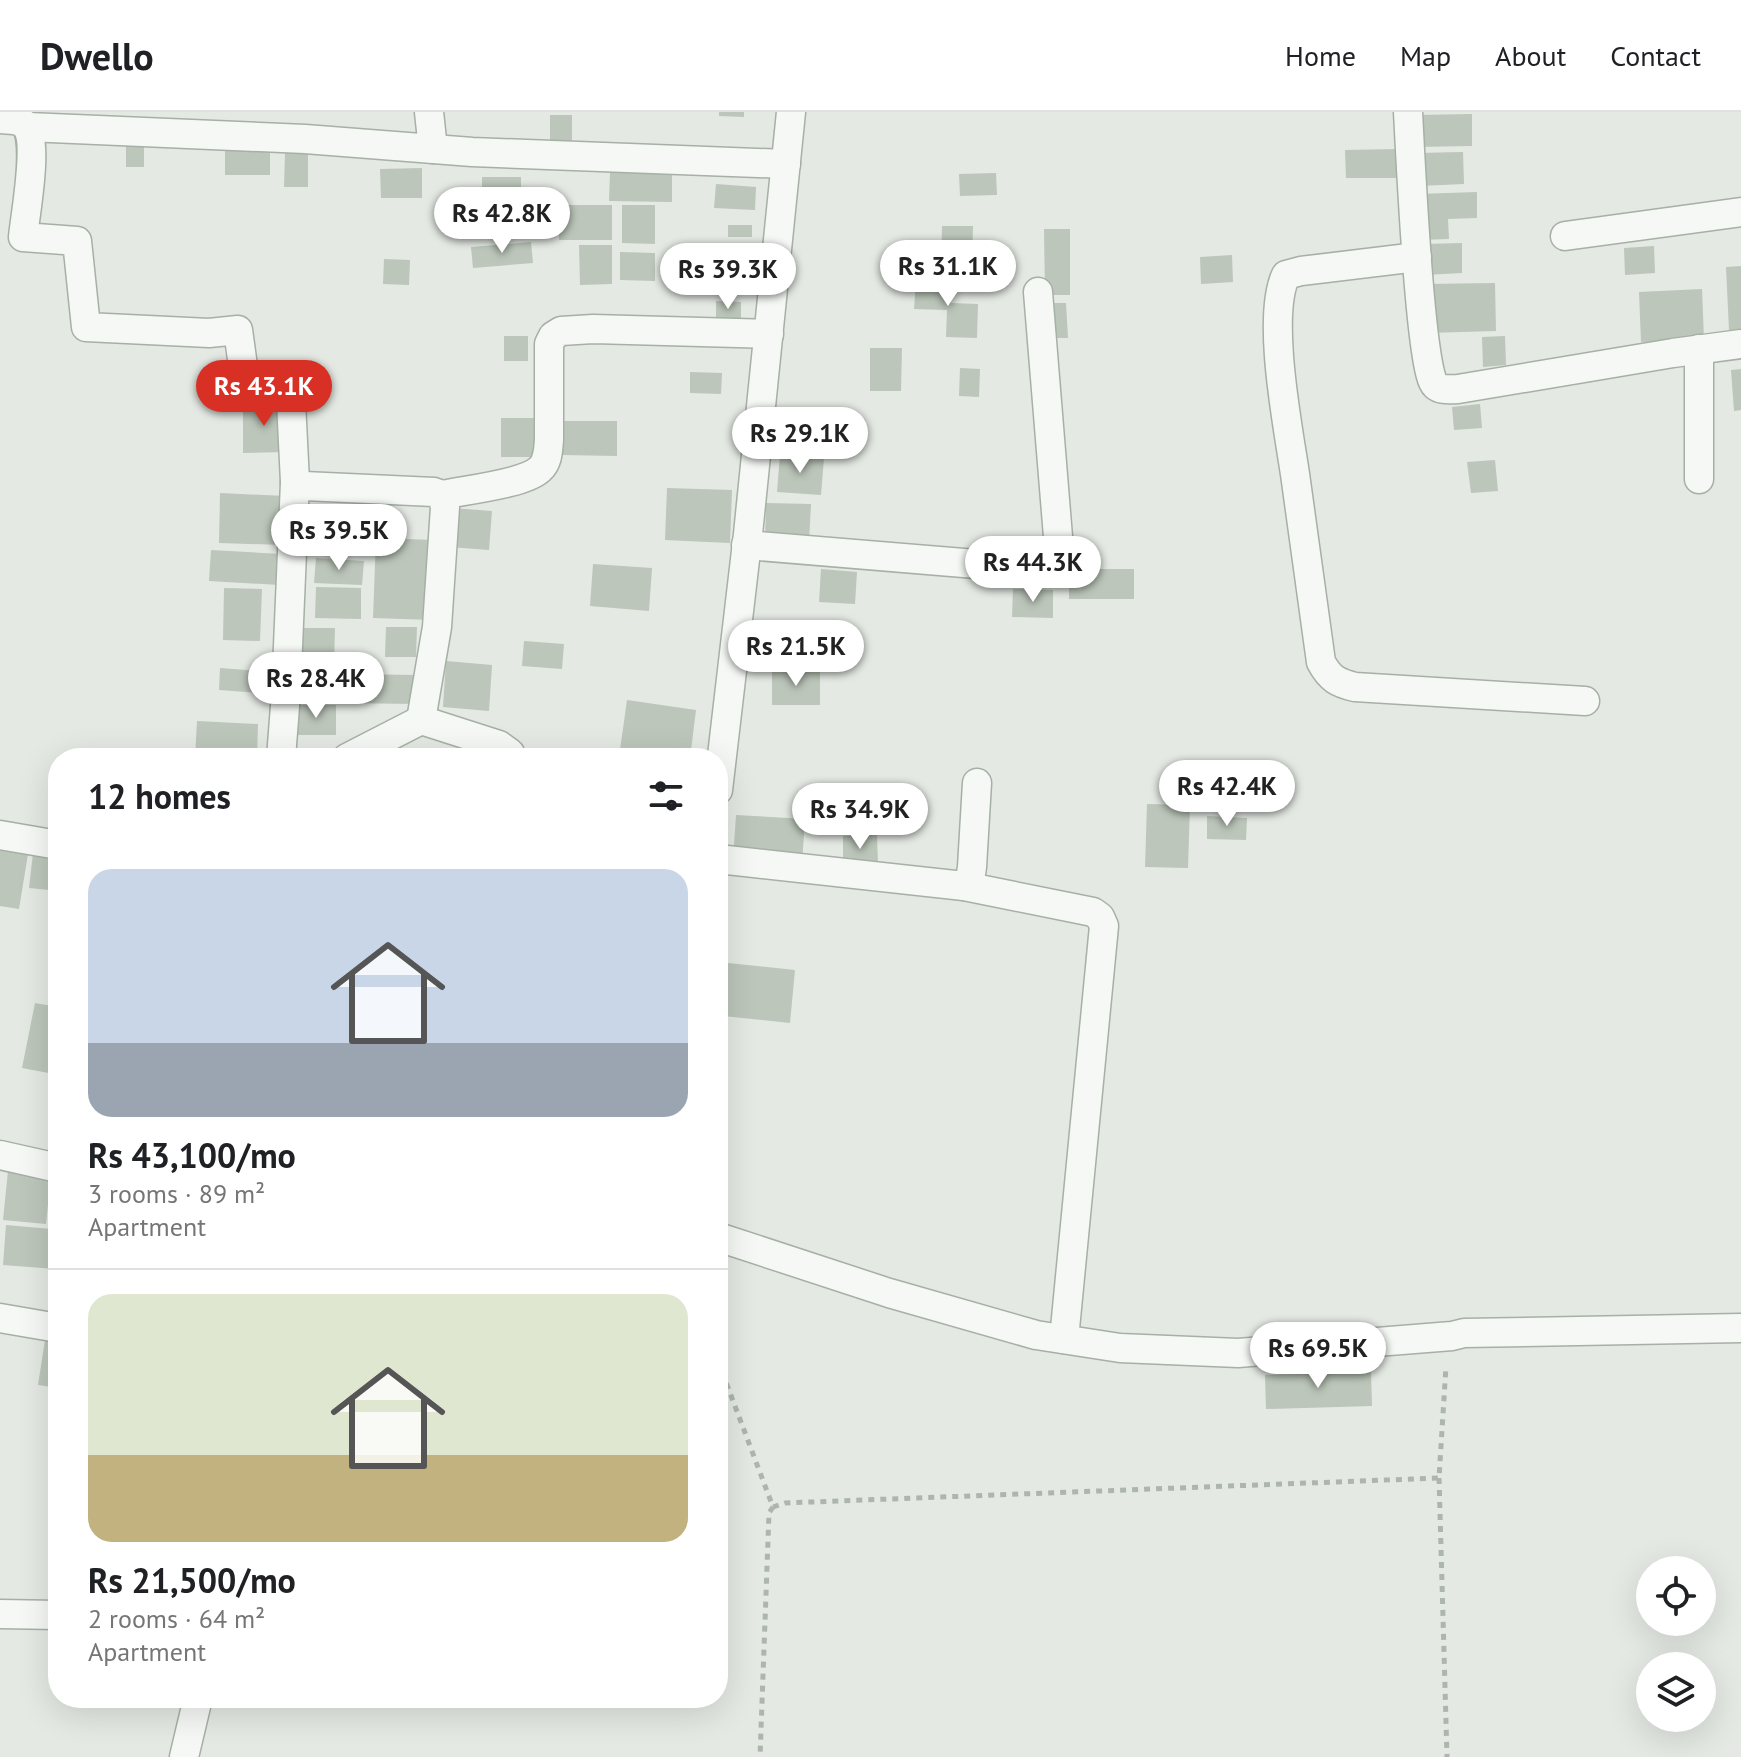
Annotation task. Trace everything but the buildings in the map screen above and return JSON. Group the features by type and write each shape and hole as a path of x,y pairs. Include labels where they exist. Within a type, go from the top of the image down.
{"street":[{"path":"429,112 433,149"},
{"path":"723,748 791,112"},
{"path":"1408,112 1417,257 1430,376 1434,385 1443,390 1741,344"},
{"path":"0,119 20,121 28,127 786,164"},
{"path":"28,127 32,142 23,237 77,241 86,327 209,333 238,330 246,388 284,394 291,402 295,482 282,748"},
{"path":"1565,236 1741,212"},
{"path":"1417,257 1301,271 1286,275 1279,289 1277,313 1283,389 1321,662 1327,674 1337,683 1355,687 1585,701"},
{"path":"746,545 958,564 1055,565 1059,561 1059,549 1038,292"},
{"path":"295,482 304,486 434,492 442,495 529,477 542,468 548,455 549,344 553,336 561,331 593,329 769,334"},
{"path":"1699,349 1699,479"},
{"path":"421,720 437,627 445,507 442,495"},
{"path":"366,748 421,720 503,748"},
{"path":"964,886 970,880 972,867 977,783"},
{"path":"0,835 48,843"},
{"path":"728,860 964,886 1093,912 1100,917 1104,926 1064,1339"},
{"path":"0,1155 48,1166"},
{"path":"728,1240 889,1293 1036,1335 1120,1348 1238,1353 1464,1333 1741,1328"},
{"path":"0,1318 48,1326"},
{"path":"0,1614 48,1615"},
{"path":"184,1757 196,1708"}],"path":[{"path":"1447,1757 1439,1478 1447,1351 1452,1336"},
{"path":"728,1388 773,1507"},
{"path":"760,1757 769,1513 773,1507 785,1503 1439,1478"}]}
